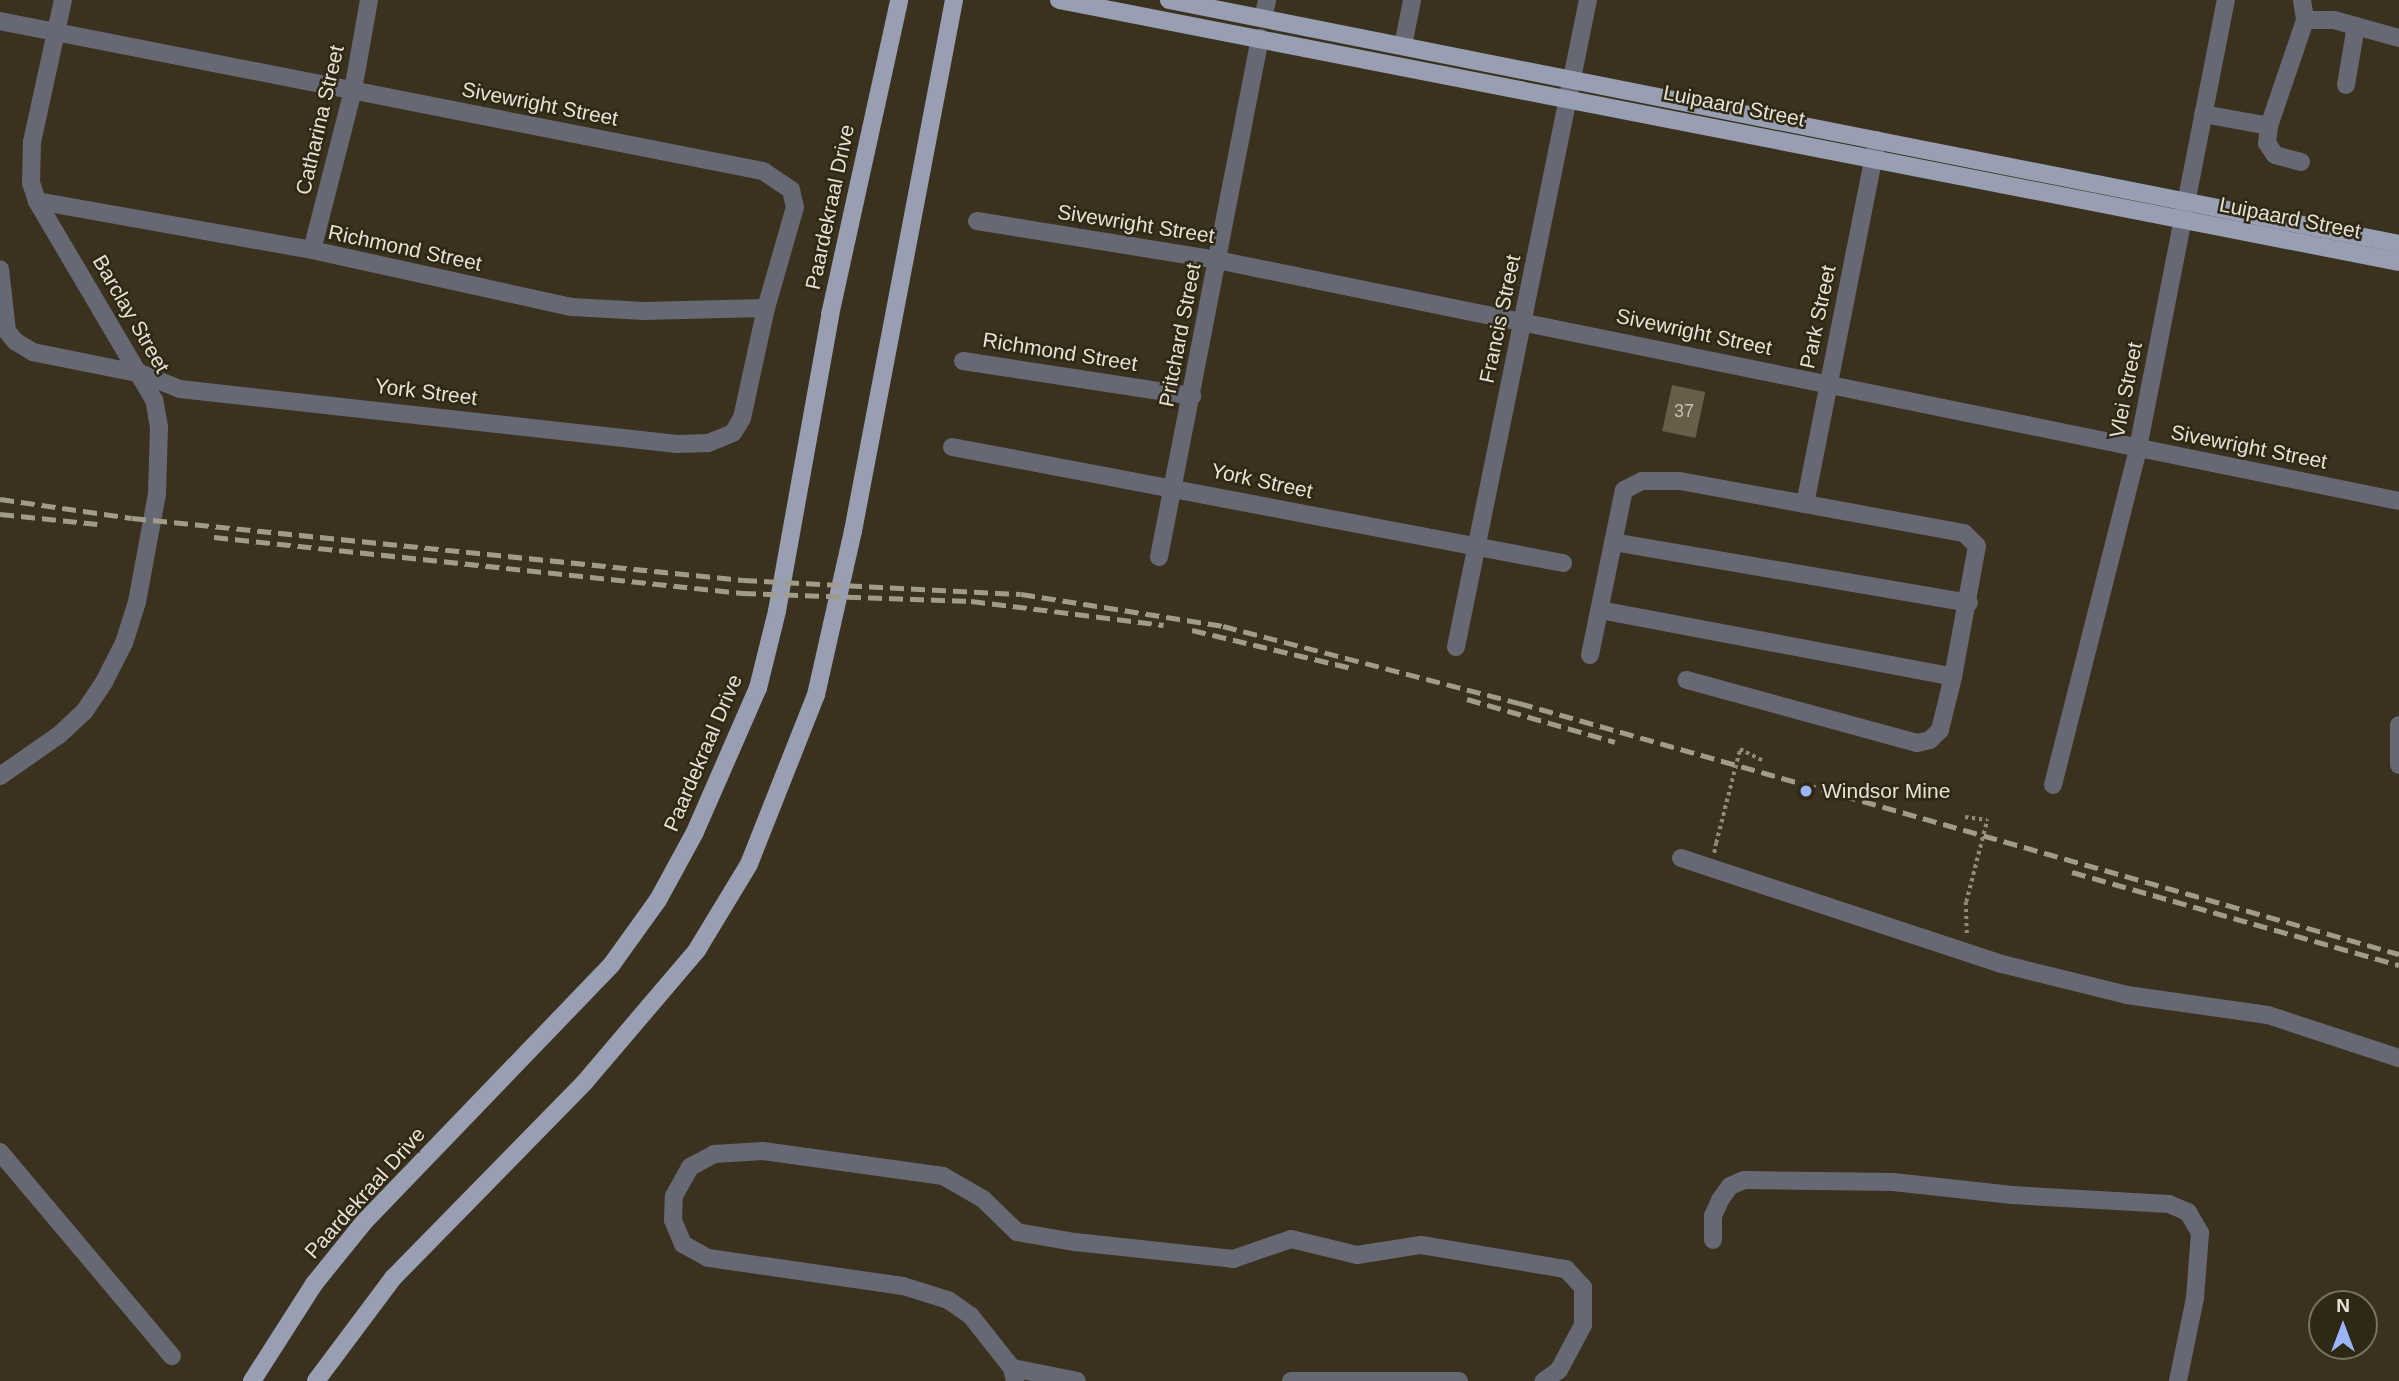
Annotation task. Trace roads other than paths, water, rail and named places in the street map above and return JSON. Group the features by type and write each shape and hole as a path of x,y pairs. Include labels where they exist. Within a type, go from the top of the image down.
{"main road":[{"name":"Paardekraal Drive","path":"252,1381 314,1284 364,1222 612,964 659,900 695,832 758,688 777,611 830,315 899,0"},
{"path":"316,1381 393,1278 584,1083 697,950 749,864 816,695 853,531 954,0"},
{"name":"Luipaard Street","path":"1059,0 1095,3 1260,38 1572,89 2399,244"},
{"name":"Luipaard Street","path":"1169,0 1403,46 1572,89"},
{"name":"Luipaard Street","path":"1876,148 2182,220 2399,262"}],"street":[{"name":"Barclay Street","path":"0,776 22,764 84,712 124,643 148,552 157,494 159,427 142,374 37,201 31,183 32,142 63,0"},
{"name":"Catharina Street","path":"312,250 353,90 369,0"},
{"path":"1263,18 1267,0"},
{"path":"1403,46 1412,0"},
{"name":"Francis Street","path":"1456,647 1572,89 1588,0"},
{"name":"Vlei Street","path":"2053,785 2138,448 2226,0"},
{"path":"2301,162 2274,155 2267,143 2269,127 2305,20 2302,0"},
{"path":"2305,20 2334,20 2399,38"},
{"name":"Sivewright Street","path":"0,21 763,171 782,180 791,190 795,207 765,308 742,418 733,433 708,443"},
{"path":"2346,85 2356,26"},
{"name":"Pritchard Street","path":"1158,557 1192,396 1260,38"},
{"path":"2203,114 2269,127"},
{"name":"Park Street","path":"1805,504 1876,148"},
{"name":"Richmond Street","path":"37,201 312,250 591,310 765,308"},
{"name":"Sivewright Street","path":"977,221 1217,260 1523,320 2399,501"},
{"path":"0,269 7,331 15,341 33,352 142,374"},
{"name":"Richmond Street","path":"963,360 1192,396"},
{"name":"York Street","path":"142,374 180,389 677,444 708,443"},
{"name":"York Street","path":"952,447 1174,486 1478,549 1563,563"},
{"path":"1590,655 1624,490 1642,481 1679,481 1964,533 1977,545 1969,603 1953,677 1940,730 1930,740 1917,743 1686,680"},
{"path":"1613,542 1969,603"},
{"path":"1600,610 1953,677"},
{"path":"2399,725 2399,765"},
{"path":"1681,858 2002,964 2127,995 2268,1015 2399,1058"},
{"path":"1077,1381 1013,1374 971,1316 948,1300 903,1286 708,1258 683,1244 673,1220 674,1196 690,1167 714,1154 763,1151 943,1176 983,1199 1017,1232 1075,1242 1233,1259 1291,1239 1357,1255 1421,1245 1566,1269 1583,1287 1583,1325 1559,1370 1544,1381"},
{"path":"0,1152 172,1356"},
{"path":"1713,1240 1713,1216 1720,1200 1730,1186 1744,1180 1893,1182 2012,1195 2169,1204 2188,1212 2200,1233 2195,1297 2178,1381"},
{"path":"1291,1381 1460,1381"}],"railway":[{"path":"0,499 132,518 743,580 1021,594 1223,626 1519,703 2399,954"},
{"path":"0,514 97,524"},
{"path":"214,537 742,593 971,601 1164,625"},
{"path":"1192,630 1352,668"},
{"path":"1467,699 1615,742"},
{"path":"2072,872 2399,965"}],"place":[{"name":"Windsor Mine","path":"1806,791"}]}
